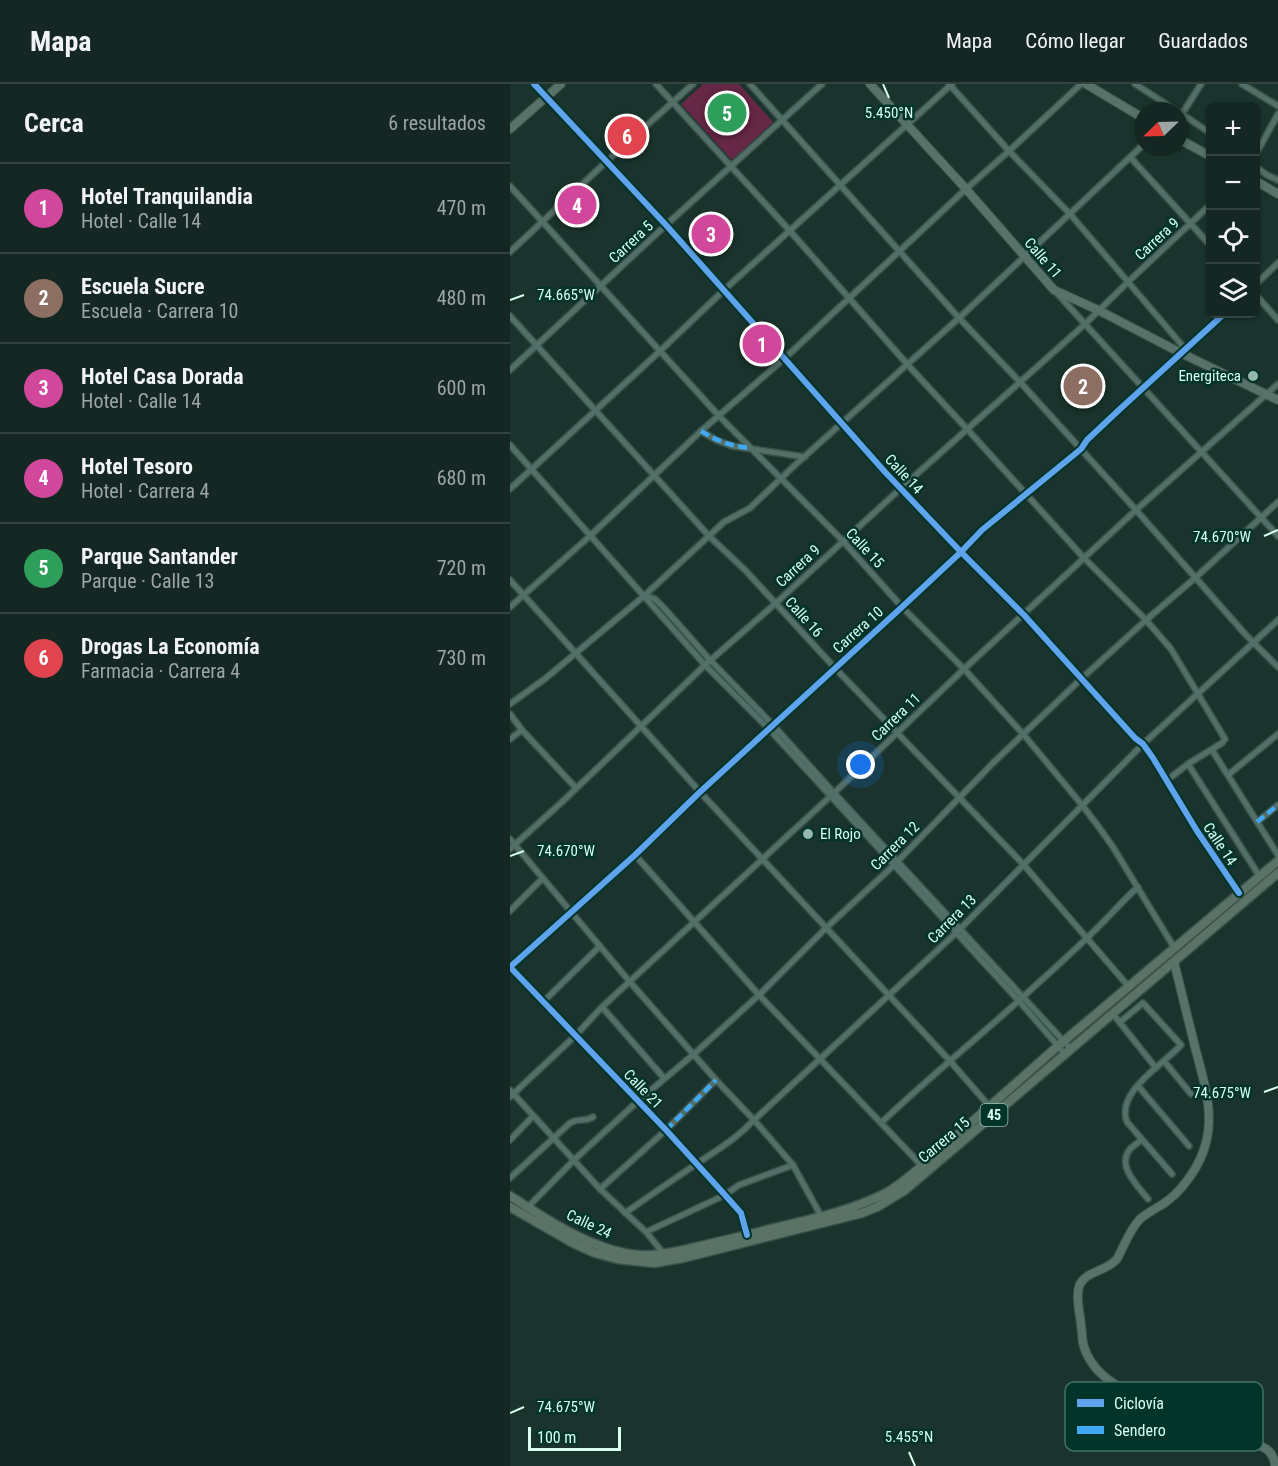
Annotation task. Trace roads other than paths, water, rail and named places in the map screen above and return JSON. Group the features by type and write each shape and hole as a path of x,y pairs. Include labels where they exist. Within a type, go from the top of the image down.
{"main road":[{"path":"510,129 561,84"},
{"name":"Calle 11","path":"870,84 1054,290 1183,351 1196,361 1278,400"},
{"path":"1086,84 1134,113"},
{"path":"1188,144 1206,154"},
{"path":"1260,183 1278,194"},
{"name":"Carrera 15","path":"662,1259 849,1208 902,1183 1061,1044 1278,861"},
{"name":"Carrera 15","path":"662,1259 683,1258 832,1221 877,1207 905,1190 1278,873"},
{"path":"1113,1382 1098,1370 1083,1344 1078,1294 1080,1284 1087,1277 1113,1264 1135,1224 1179,1190 1194,1172 1208,1136 1208,1098 1174,962"},
{"name":"Calle 24","path":"510,1196 594,1245 662,1259"},
{"name":"Calle 24","path":"510,1207 595,1253 646,1263 662,1259"},
{"path":"1263,1447 1273,1456 1275,1466"}],"street":[{"name":"Calle 14","path":"534,84 666,225 900,489 1024,615 1135,738 1143,744 1207,847 1239,893"},
{"path":"656,84 907,364 1084,558 1146,620 1171,650 1225,739 1166,782"},
{"path":"510,252 693,84"},
{"path":"750,84 959,318 1020,382 1195,578 1278,667"},
{"name":"Carrera 5","path":"510,370 822,84"},
{"path":"510,607 590,536 700,431 785,358 1081,84"},
{"path":"1135,84 1163,102"},
{"path":"1187,102 1201,84"},
{"path":"1242,84 1278,106"},
{"path":"510,489 724,290 951,85 1009,151 1070,214 1183,351"},
{"path":"1260,147 1278,114"},
{"path":"1188,118 1206,130"},
{"path":"510,704 576,654 644,596 724,522 750,508 959,318 1134,154"},
{"path":"1131,157 1206,241"},
{"path":"1260,170 1278,180"},
{"name":"Calle 15","path":"510,186 659,352 843,541 902,607 1024,735 1082,805 1113,847 1175,949"},
{"name":"Carrera 9","path":"512,847 708,662 1084,324 1206,209"},
{"path":"1260,280 1278,263"},
{"path":"1054,290 1278,536"},
{"path":"1260,300 1278,320"},
{"name":"Calle 16","path":"510,316 709,536 745,570 835,668 1023,864 1129,987"},
{"name":"Carrera 10","path":"510,967 635,855 982,530 1081,449 1087,440 1143,387 1220,318"},
{"name":"Carrera 11","path":"511,1094 898,733 963,669 1136,510 1278,384"},
{"path":"700,431 732,446 805,457"},
{"path":"510,445 644,596 771,727 1068,1052"},
{"name":"Carrera 12","path":"528,1207 574,1160 638,1101 759,995 826,928 896,864 993,763 1081,679 1278,502"},
{"path":"510,580 700,792 950,1060 990,1107"},
{"name":"Carrera 13","path":"625,1213 741,1134 958,931 1143,744 1278,620"},
{"path":"510,714 576,788"},
{"path":"510,739 522,730"},
{"path":"1228,775 1278,734"},
{"path":"1212,750 1278,855"},
{"path":"1188,764 1260,877"},
{"path":"1257,822 1278,805"},
{"path":"510,839 512,847 543,878 630,982 794,1165 821,1216"},
{"path":"635,855 759,995 922,1166"},
{"path":"510,911 543,878"},
{"path":"881,1123 1021,999 1138,887"},
{"path":"543,1002 600,946"},
{"name":"Calle 21","path":"510,967 666,1130 741,1213 747,1235"},
{"path":"1120,1022 1143,1002 1181,1045 1128,1096 1124,1108 1127,1122 1172,1174"},
{"path":"602,1007 664,1078"},
{"path":"1113,1014 1156,1068"},
{"path":"1164,1061 1191,1094"},
{"path":"600,1189 666,1130 716,1080"},
{"path":"1138,1086 1189,1146"},
{"path":"511,1094 554,1137 600,1189 646,1232 662,1259"},
{"path":"510,1140 533,1116"},
{"path":"510,1178 575,1120 593,1117"},
{"path":"1141,1140 1129,1150 1126,1168 1148,1199"},
{"path":"646,1232 725,1195 739,1185 794,1165"}],"place":[{"name":"Parque Santander","path":"727,113"},
{"name":"Drogas La Economía","path":"627,136"},
{"name":"Hotel Tesoro","path":"577,205"},
{"name":"Hotel Casa Dorada","path":"711,234"},
{"name":"Hotel Tranquilandia","path":"762,344"},
{"name":"Energiteca","path":"1253,376"},
{"name":"Escuela Sucre","path":"1083,386"},
{"name":"El Rojo","path":"808,834"}]}
